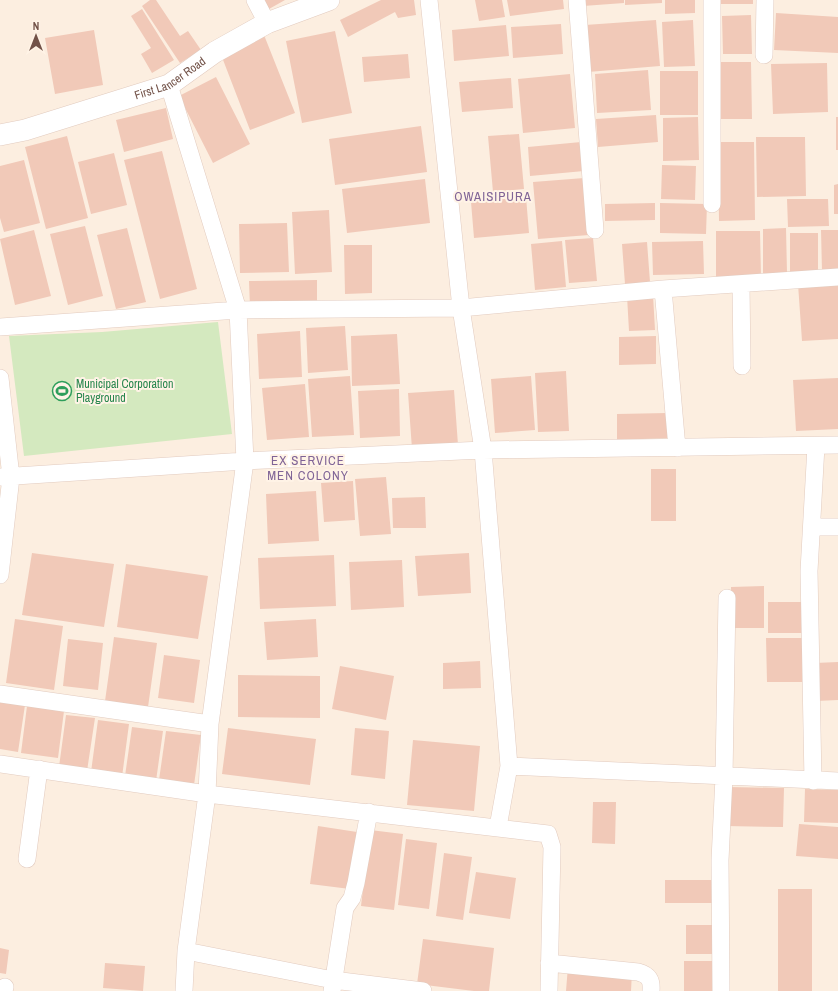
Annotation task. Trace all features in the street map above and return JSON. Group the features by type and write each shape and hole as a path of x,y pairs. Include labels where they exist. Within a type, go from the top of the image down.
{"street":[{"path":"255,0 267,23"},
{"name":"First Lancer Road","path":"0,135 25,130 168,85 215,52 267,23 330,0"},
{"path":"429,0 461,308 483,450 508,766 498,827"},
{"path":"577,0 595,230"},
{"path":"712,0 712,204"},
{"path":"764,55 765,0"},
{"path":"168,85 238,310 245,461 210,724 207,794 186,951 184,991"},
{"path":"0,327 238,310 461,308 663,289 838,278"},
{"path":"741,284 742,366"},
{"path":"663,289 677,448"},
{"path":"0,378 5,477 0,575"},
{"path":"5,477 245,461 483,450 838,445"},
{"path":"813,781 810,571 816,446"},
{"path":"812,527 838,527"},
{"path":"721,991 720,860 724,777 727,598"},
{"path":"0,694 210,724"},
{"path":"0,764 207,794 548,834 550,840 549,991"},
{"path":"508,766 838,781"},
{"path":"27,859 39,769"},
{"path":"332,985 345,908 352,898 354,891 369,812"},
{"path":"186,951 332,985 423,991"},
{"path":"549,963 638,972 650,978 652,983 652,991"}],"green space":[{"path":"218,322 232,434 24,456 9,336 102,332"}],"building":[{"path":"150,0 156,0 180,36 188,31 201,50 180,63 142,6"},
{"path":"264,0 285,0 269,9"},
{"path":"381,0 414,0 416,15 398,18 395,12 348,37 340,20"},
{"path":"475,0 502,0 505,17 479,21"},
{"path":"507,0 563,0 564,9 510,16"},
{"path":"583,0 624,0 624,3 583,6"},
{"path":"625,0 662,0 662,3 625,5"},
{"path":"665,0 695,0 695,13 665,14"},
{"path":"720,0 753,0 753,4 720,4"},
{"path":"142,9 174,60 152,73 141,54 151,48 131,16"},
{"path":"776,13 838,17 838,53 774,50"},
{"path":"751,15 752,54 723,54 722,16"},
{"path":"656,20 660,66 588,72 585,25"},
{"path":"693,20 695,66 664,67 662,22"},
{"path":"561,24 563,54 513,58 511,27"},
{"path":"506,25 509,56 454,61 452,30"},
{"path":"94,30 103,85 55,94 45,38"},
{"path":"335,31 352,113 302,123 286,41"},
{"path":"264,35 295,113 250,130 220,52"},
{"path":"408,54 410,78 364,82 362,57"},
{"path":"720,62 751,62 752,119 721,119"},
{"path":"827,63 828,112 773,114 771,64"},
{"path":"648,70 651,110 597,113 595,74"},
{"path":"660,71 698,71 698,115 660,115"},
{"path":"570,74 575,128 523,133 518,79"},
{"path":"216,77 250,144 213,163 179,96"},
{"path":"511,78 513,108 462,112 459,82"},
{"path":"166,108 173,139 124,152 116,120"},
{"path":"656,115 658,142 598,147 596,119"},
{"path":"698,117 699,160 663,161 663,118"},
{"path":"836,117 838,117 838,150 836,150"},
{"path":"421,126 427,172 335,185 329,139"},
{"path":"519,134 524,189 493,192 488,136"},
{"path":"67,136 88,218 46,229 25,147"},
{"path":"756,137 805,137 806,196 757,197"},
{"path":"581,142 584,171 530,176 528,147"},
{"path":"718,142 754,142 755,220 719,221"},
{"path":"162,151 197,289 160,299 124,160"},
{"path":"114,153 127,205 91,214 78,162"},
{"path":"24,160 40,223 4,232 0,218 0,166"},
{"path":"662,165 696,166 695,200 661,199"},
{"path":"584,178 589,235 538,239 533,182"},
{"path":"425,179 430,223 347,233 342,189"},
{"path":"838,184 838,214 834,214 834,185"},
{"path":"526,197 529,233 474,238 471,202"},
{"path":"787,199 828,199 829,226 788,227"},
{"path":"655,203 655,220 605,221 605,204"},
{"path":"660,203 707,204 706,234 660,233"},
{"path":"329,210 332,272 295,274 292,212"},
{"path":"287,223 289,272 240,273 239,224"},
{"path":"85,226 103,296 68,305 50,234"},
{"path":"127,228 146,302 116,309 97,235"},
{"path":"786,228 787,273 763,273 763,229"},
{"path":"34,230 51,296 15,305 0,239"},
{"path":"821,230 838,230 838,271 822,271"},
{"path":"716,231 760,231 761,277 716,278"},
{"path":"790,233 818,233 818,272 790,273"},
{"path":"593,238 597,281 569,283 565,240"},
{"path":"562,241 566,287 535,290 531,244"},
{"path":"703,241 704,274 653,275 652,242"},
{"path":"647,242 650,282 625,284 622,244"},
{"path":"344,245 372,245 372,293 345,294"},
{"path":"317,280 317,306 250,307 249,281"},
{"path":"838,282 838,339 802,341 798,284"},
{"path":"653,295 655,330 629,331 627,296"},
{"path":"345,326 348,370 308,373 306,328"},
{"path":"300,331 302,377 259,379 257,334"},
{"path":"397,334 400,384 352,386 351,336"},
{"path":"656,336 656,364 619,365 619,337"},
{"path":"566,371 569,431 538,432 535,373"},
{"path":"350,376 354,435 312,437 308,379"},
{"path":"531,376 535,430 495,433 491,379"},
{"path":"838,378 838,429 796,431 793,380"},
{"path":"305,384 309,437 267,440 262,388"},
{"path":"399,389 400,436 360,438 358,391"},
{"path":"454,390 458,445 412,449 408,393"},
{"path":"667,413 668,438 617,440 617,414"},
{"path":"651,469 676,469 676,521 651,521"},
{"path":"386,477 391,534 360,536 355,479"},
{"path":"353,481 355,520 324,522 321,483"},
{"path":"316,491 319,541 268,544 266,494"},
{"path":"425,497 426,528 393,528 392,498"},
{"path":"32,553 114,564 104,627 22,615"},
{"path":"469,553 471,593 418,596 415,556"},
{"path":"334,555 336,606 260,609 258,558"},
{"path":"402,560 404,607 351,610 349,562"},
{"path":"126,564 208,576 198,639 117,627"},
{"path":"764,586 764,628 732,628 731,587"},
{"path":"768,602 807,602 807,633 768,633"},
{"path":"15,619 63,626 54,690 6,683"},
{"path":"316,619 318,657 267,660 264,622"},
{"path":"114,637 157,643 148,707 105,701"},
{"path":"766,638 805,638 806,682 767,682"},
{"path":"68,639 103,643 98,690 63,686"},
{"path":"164,655 200,660 194,703 158,698"},
{"path":"480,661 481,688 443,689 443,663"},
{"path":"838,662 838,700 816,701 815,663"},
{"path":"340,666 394,676 386,720 332,709"},
{"path":"238,675 320,676 320,718 238,717"},
{"path":"0,701 25,705 18,752 0,749"},
{"path":"27,706 64,711 58,758 21,753"},
{"path":"66,715 95,718 87,771 59,767"},
{"path":"98,720 129,724 122,777 91,772"},
{"path":"132,727 163,731 156,781 125,776"},
{"path":"228,728 316,739 310,785 222,774"},
{"path":"355,728 389,731 385,779 351,775"},
{"path":"166,731 201,735 194,785 159,780"},
{"path":"413,740 480,746 474,811 407,805"},
{"path":"728,787 784,788 783,827 726,826"},
{"path":"805,789 838,790 838,823 804,822"},
{"path":"593,802 616,802 615,844 592,843"},
{"path":"799,824 838,827 838,859 796,856"},
{"path":"318,826 357,832 350,889 310,884"},
{"path":"370,830 403,834 394,910 361,906"},
{"path":"406,839 437,843 429,909 398,905"},
{"path":"444,853 472,857 463,920 436,916"},
{"path":"476,872 516,878 510,919 469,913"},
{"path":"665,880 714,880 714,903 665,903"},
{"path":"778,889 812,889 812,991 778,991"},
{"path":"686,925 712,925 712,954 686,954"},
{"path":"423,939 494,948 489,991 474,991 417,984"},
{"path":"0,948 9,950 6,974 0,973"},
{"path":"684,961 712,961 712,991 684,991"},
{"path":"105,963 145,966 143,991 103,988"},
{"path":"568,966 632,972 631,991 566,991"}],"place":[{"name":"Municipal Corporation Playground","path":"62,391"}],"district":[{"name":"OWAISIPURA","path":"493,196"},
{"name":"EX SERVICE MEN COLONY","path":"308,468"}]}
